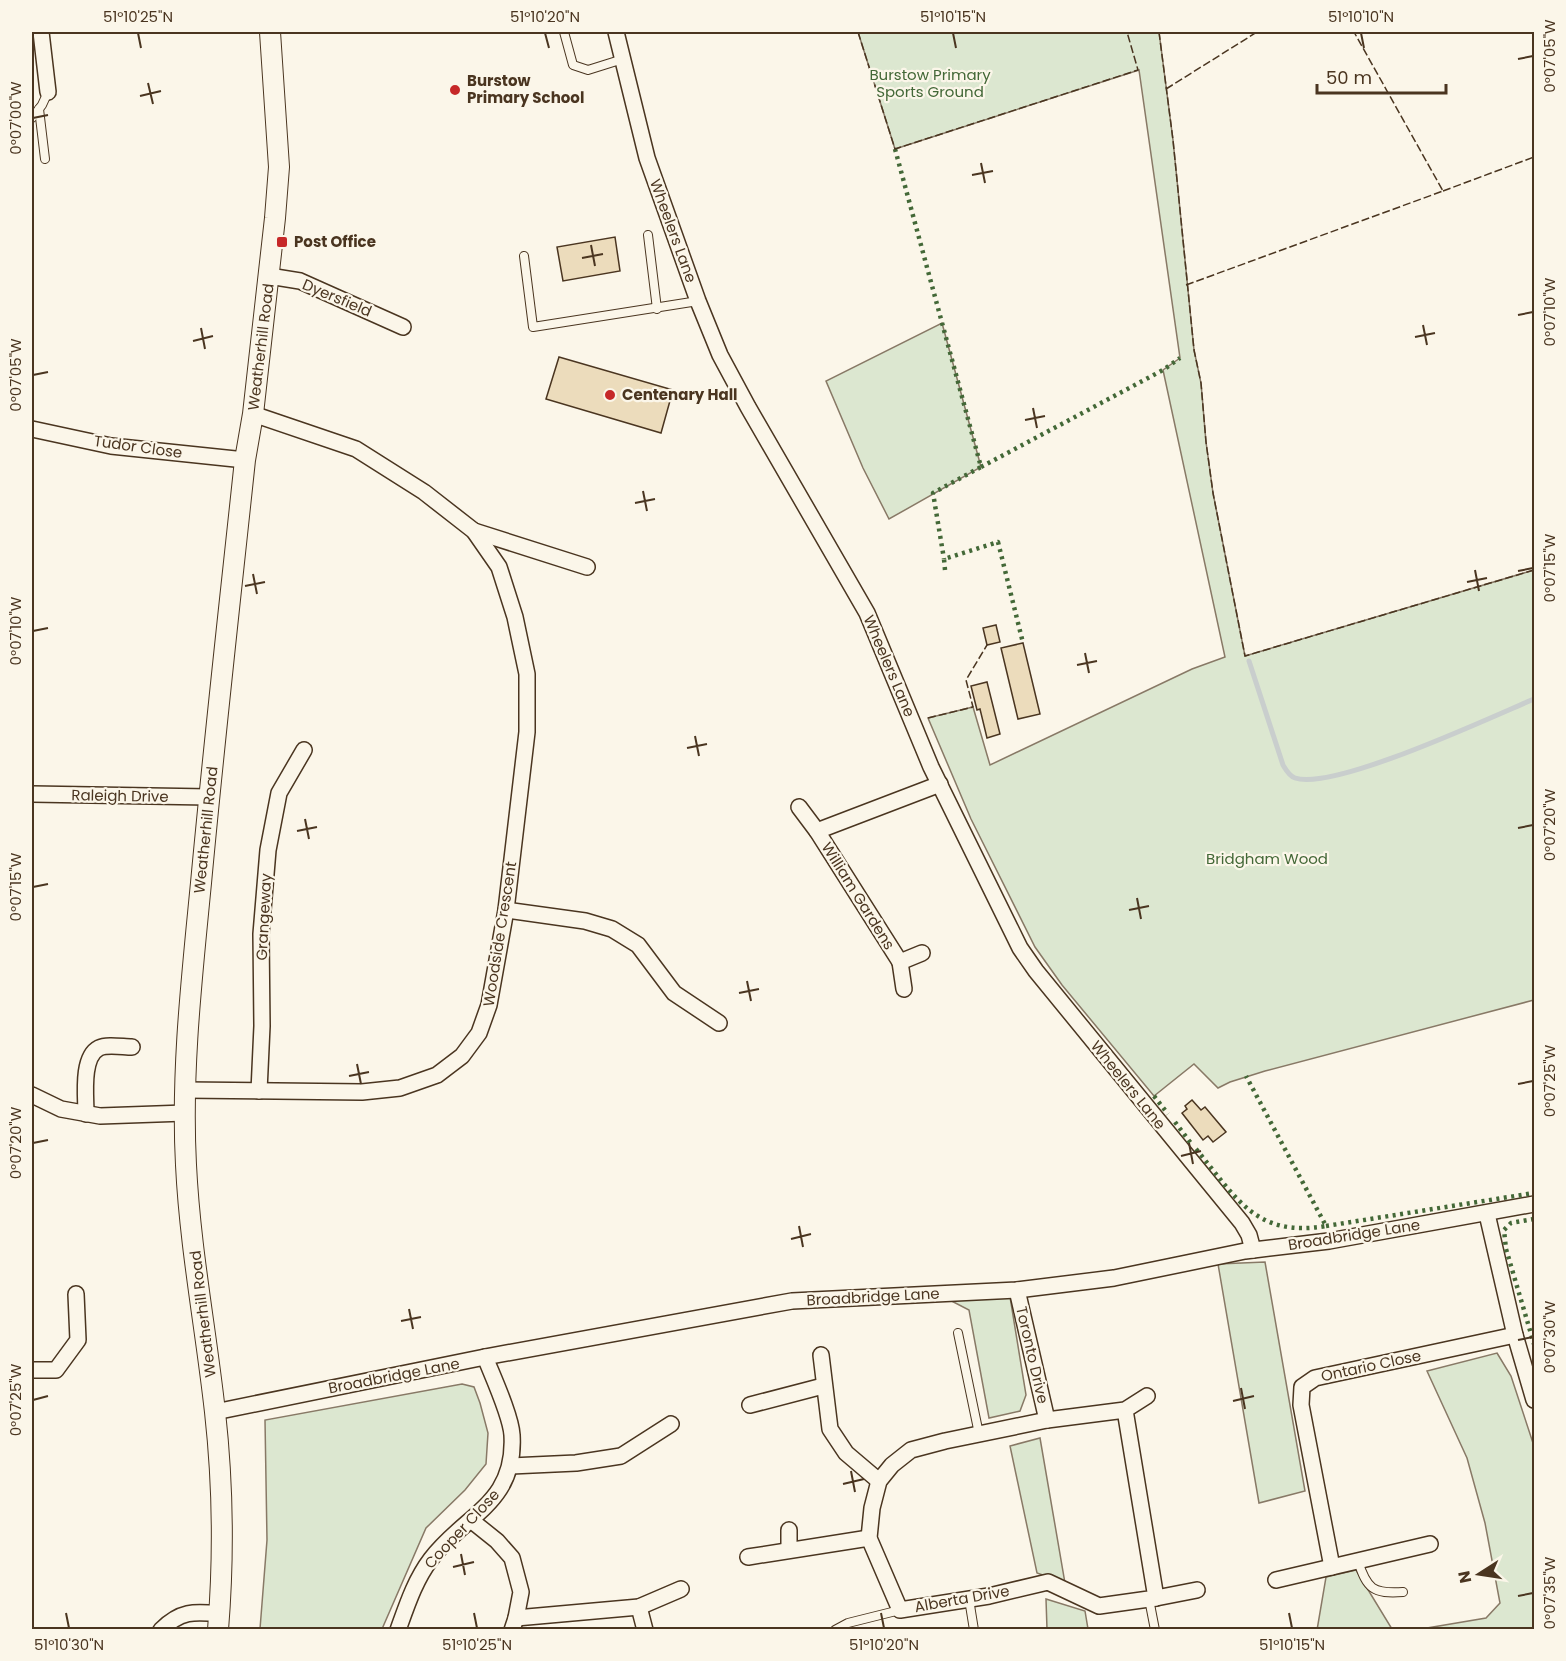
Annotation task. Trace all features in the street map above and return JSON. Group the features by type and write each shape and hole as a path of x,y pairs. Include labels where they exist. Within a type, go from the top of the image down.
{"street":[{"path":"41,32 48,92"},
{"name":"Weatherhill Road","path":"219,1622 223,1540 221,1485 215,1412 189,1206 185,1090 194,956 209,797 245,460 253,414 269,276 279,167 270,32"},
{"name":"Wheelers Lane","path":"615,32 647,158 698,301 720,354 748,407 867,613 940,784 1013,935 1028,960 1242,1223 1249,1235 1253,1250"},
{"name":"Dyersfield","path":"269,276 300,281 403,327"},
{"name":"Woodside Crescent","path":"185,1090 362,1092 400,1088 437,1075 462,1056 479,1033 489,1005 506,910 527,732 527,674 515,617 499,567 474,531 424,492 356,449 253,414"},
{"name":"Tudor Close","path":"32,429 111,446 245,460"},
{"name":"Woodside Crescent","path":"474,531 587,567"},
{"name":"Grangeway","path":"259,1091 262,1026 261,934 268,850 279,793 304,750"},
{"name":"William Gardens","path":"816,831 940,784"},
{"name":"Raleigh Drive","path":"32,794 209,797"},
{"name":"William Gardens","path":"799,807 900,962 904,989"},
{"path":"506,910 585,921 612,929 638,945 674,993 719,1023"},
{"name":"William Gardens","path":"900,962 922,953"},
{"path":"86,1114 87,1066 92,1054 101,1047 132,1047"},
{"path":"32,1095 61,1109 86,1114 111,1116 185,1113"},
{"name":"Broadbridge Lane","path":"215,1412 485,1358 792,1301 1017,1290 1114,1278 1253,1250 1329,1241 1534,1204"},
{"path":"1487,1214 1515,1335 1534,1400"},
{"name":"Toronto Drive","path":"1017,1290 1047,1420"},
{"path":"32,1370 56,1370 78,1340 76,1294"},
{"name":"Ontario Close","path":"1332,1567 1301,1405 1302,1387 1315,1378 1515,1335"},
{"path":"821,1355 830,1430 846,1453 879,1481"},
{"name":"Cooper Close","path":"398,1629 418,1578 432,1558 453,1536 472,1521 502,1485 511,1466 512,1433 485,1358"},
{"path":"750,1405 824,1386"},
{"name":"Alberta Drive","path":"1148,1396 1125,1410 1047,1420 911,1450 892,1465 879,1481 872,1508 869,1538 900,1610 969,1599 1048,1582 1099,1606 1152,1599"},
{"path":"1125,1410 1152,1599 1197,1590"},
{"path":"511,1466 576,1463 621,1456 671,1424"},
{"path":"472,1521 512,1558 521,1592 514,1624 639,1607 681,1589"},
{"path":"789,1530 789,1551"},
{"path":"748,1557 869,1538"},
{"path":"1276,1580 1430,1544"},
{"path":"639,1607 645,1629"},
{"path":"161,1629 172,1618 186,1613 219,1622"}],"lane":[{"path":"564,32 573,65 588,70 623,59"},
{"path":"32,118 48,92"},
{"path":"39,109 45,159"},
{"path":"648,235 657,309"},
{"path":"524,256 533,327 698,301"},
{"path":"958,1334 980,1434"},
{"path":"1358,1561 1372,1589 1388,1593 1403,1592"},
{"path":"969,1599 974,1629"},
{"path":"1152,1599 1155,1629"},
{"path":"835,1629 848,1623 900,1610"}],"green space":[{"name":"Bridgham Wood","path":"858,32 1159,32 1173,140 1194,350 1201,383 1213,493 1245,656 1534,570 1534,1000 1265,1071 1218,1088 1194,1064 1154,1096 1062,985 1035,947 971,819 928,718 973,707 990,765 1192,669 1225,657 1163,370 1180,358 1139,70 895,149"},
{"path":"942,323 981,467 889,519 863,468 826,381"},
{"path":"1265,1262 1305,1491 1259,1503 1218,1264"},
{"path":"940,1295 1010,1297 1026,1395 1020,1411 989,1418 969,1310"},
{"path":"1497,1353 1511,1376 1534,1446 1534,1629 1421,1629 1486,1618 1500,1603 1485,1523 1467,1458 1427,1371"},
{"path":"462,1384 474,1387 480,1403 488,1433 486,1464 465,1490 426,1528 382,1629 260,1629 267,1540 265,1420"},
{"path":"1040,1438 1065,1583 1037,1573 1010,1446"},
{"path":"1356,1570 1392,1629 1317,1630 1326,1577"},
{"path":"1046,1599 1085,1611 1088,1629 1047,1629"}],"building":[{"path":"615,237 620,271 563,281 557,247"},
{"name":"Centenary Hall","path":"559,357 673,390 661,433 546,399"},
{"path":"996,625 1000,642 987,645 983,628"},
{"path":"1023,643 1040,714 1018,719 1001,648"},
{"path":"987,682 1000,734 987,738 980,709 977,710 971,686"},
{"path":"1192,1100 1201,1110 1205,1107 1226,1132 1213,1142 1208,1136 1203,1140 1182,1113 1187,1109 1185,1106"}],"waterway":[{"path":"1249,661 1283,765 1295,778 1315,779 1343,774 1413,750 1534,699"}],"hedge":[{"path":"895,149 981,467 933,493 944,559"},
{"path":"981,467 1163,370 1180,358"},
{"path":"945,570 944,559 998,542 1023,643"},
{"path":"1196,1149 1236,1198 1264,1220 1281,1226 1302,1228 1326,1226 1246,1076"},
{"path":"1154,1096 1168,1114"},
{"path":"1175,1122 1193,1146"},
{"path":"1326,1226 1534,1193"},
{"path":"1534,1219 1511,1223 1504,1230 1506,1249 1534,1344"}],"fence":[{"path":"858,32 895,149 1138,70 1127,32"},
{"path":"1159,32 1173,140 1194,350 1201,383 1213,493 1245,656 1534,570"},
{"path":"1166,89 1257,32"},
{"path":"1186,285 1443,191 1354,32"},
{"path":"1443,191 1534,157"},
{"path":"928,718 973,707 966,680 987,645"}],"place":[{"name":"Burstow Primary School","path":"455,90"},
{"name":"Post Office","path":"282,242"},
{"name":"Centenary Hall","path":"610,395"}],"park label":[{"name":"Burstow Primary Sports Ground","path":"930,84"}]}
